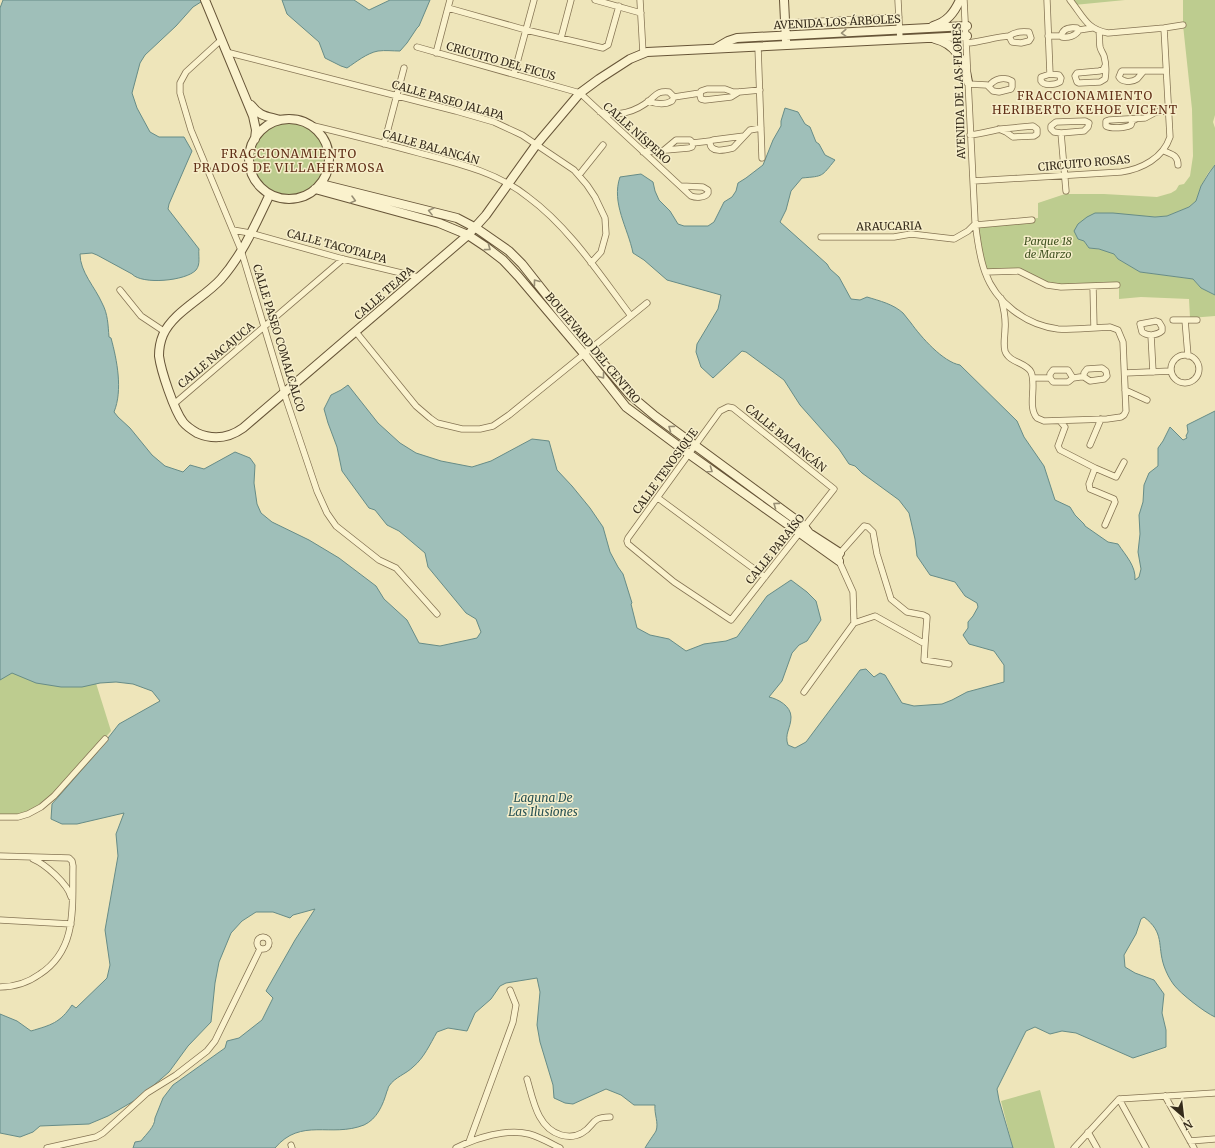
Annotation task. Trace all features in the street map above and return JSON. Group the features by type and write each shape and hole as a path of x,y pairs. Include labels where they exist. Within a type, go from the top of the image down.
{"street":[{"path":"205,0 255,123 256,133 250,154 250,162 252,172 259,185 270,194 285,199 295,199 305,196 318,187 328,170 329,152 318,131 297,120 282,120 262,116 246,100"},
{"path":"436,53 450,0"},
{"path":"514,74 534,0"},
{"path":"561,38 571,0"},
{"path":"596,0 641,12"},
{"path":"640,0 643,53"},
{"path":"784,0 787,46"},
{"path":"898,0 900,40"},
{"path":"917,29 935,25 946,20 955,11 960,0"},
{"name":"AVENIDA DE LAS FLORES","path":"964,0 967,40 970,135 976,224 985,272 1001,298"},
{"path":"1047,0 1050,74"},
{"path":"1070,0 1092,28 1108,33 1183,25"},
{"path":"448,8 526,30 602,48 606,47 619,6"},
{"path":"785,23 899,17"},
{"name":"AVENIDA LOS ÁRBOLES","path":"712,50 737,38 966,26"},
{"path":"1061,36 1065,29 1070,27 1077,28 1079,30 1092,28"},
{"path":"1164,28 1170,137 1164,151 1175,156 1178,160 1178,165"},
{"path":"1048,36 1066,37 1079,32 1079,30"},
{"path":"869,31 870,41"},
{"path":"1099,31 1100,48 1104,55 1105,66 1105,78 1100,82 1079,83 1076,80 1075,76 1077,73 1100,71 1103,70 1105,66"},
{"path":"967,40 981,42 996,37 1009,36"},
{"path":"928,38 944,42 957,52 964,65 968,83 989,86"},
{"name":"AVENIDA LOS ÁRBOLES","path":"580,93 634,56 643,53 928,38 967,40"},
{"name":"CALLE PASEO COMALCALCO","path":"221,40 186,72 181,80 179,89 191,130 241,250 284,392 317,491 331,520 338,528 364,550 382,562 396,568 437,614"},
{"name":"CRICUITO DEL FICUS","path":"417,47 580,93"},
{"path":"758,47 762,158"},
{"name":"CALLE PASEO JALAPA","path":"226,52 397,96 508,127 571,168 579,175 596,197 604,214 606,234 603,247 598,257 591,263"},
{"path":"384,144 404,68"},
{"path":"1144,72 1166,71"},
{"path":"648,102 668,103 672,101 674,97 700,93 703,90 725,88 733,92 739,92 760,90"},
{"path":"599,111 608,114 622,114 648,102 654,95 661,92 669,92 674,97"},
{"path":"700,93 702,99 705,100 731,97 739,92"},
{"name":"CALLE NÍSPERO","path":"580,93 681,186"},
{"name":"CALLE TEAPA","path":"165,332 160,346 160,359 174,404 180,417 189,428 206,436 222,437 234,434 356,332 476,228 536,145 580,93"},
{"path":"1136,119 1132,121 1130,126 1109,128 1106,126 1106,121 1109,120 1147,118 1156,112 1168,111"},
{"path":"255,140 268,126 282,120"},
{"path":"1085,121 1089,123 1088,127 1084,131 1061,133 1052,130 1052,124 1056,122 1085,121"},
{"name":"CALLE BALANCÁN","path":"310,126 471,167 509,184 529,197 563,230 591,263 631,316"},
{"path":"970,135 986,133 999,129 1034,126 1037,129 1037,134 1034,136 1013,137 999,129"},
{"path":"710,141 711,148 714,150 731,148 735,146 752,129 761,128"},
{"path":"1061,133 1066,191"},
{"path":"664,150 676,140 690,140 693,143 744,136"},
{"path":"643,152 689,148 693,143"},
{"path":"579,175 603,146"},
{"name":"CIRCUITO ROSAS","path":"973,181 1064,176 1134,170 1148,164 1164,151"},
{"name":"BOULEVARD DEL CENTRO","path":"318,187 461,220 502,245 522,264 558,310 634,399 802,530 810,538 839,557"},
{"name":"BOULEVARD DEL CENTRO","path":"318,187 439,223 468,235 495,253 510,268 585,355 626,406 689,454 802,530"},
{"path":"120,290 141,316 165,332 174,319 218,282 241,250 270,194"},
{"path":"976,224 1032,220"},
{"name":"ARAUCARIA","path":"821,237 894,237 911,234 954,238 968,231 976,224"},
{"name":"CALLE TACOTALPA","path":"233,230 250,233 343,259 418,277"},
{"name":"CALLE NACAJUCA","path":"174,404 343,259"},
{"path":"985,272 1019,271 1047,285 1061,287 1117,285"},
{"path":"1093,286 1094,328"},
{"path":"1001,298 1014,311 1025,318 1044,326 1067,329 1110,327 1118,330 1123,342 1126,411 1124,415 1121,417 1101,419 1060,421 1042,421 1037,418 1033,410 1033,378 1030,371 1027,367 1009,358 1006,354 1005,317 1001,298"},
{"path":"356,332 411,399 433,421 462,429 484,428 497,424 585,355 647,303"},
{"path":"1173,320 1197,320"},
{"path":"1185,320 1188,356"},
{"path":"1151,334 1153,372"},
{"path":"1188,356 1196,360 1199,371 1196,378 1190,382 1181,383 1173,377 1171,371 1175,361 1179,357 1188,356"},
{"path":"1033,378 1050,378 1053,382 1068,382 1073,378 1082,377 1090,380 1104,380 1107,376 1106,372 1102,368 1087,368 1082,377"},
{"path":"1050,378 1050,374 1053,370 1068,370 1073,378"},
{"path":"1125,373 1171,371"},
{"path":"1125,390 1147,400"},
{"name":"CALLE BALANCÁN","path":"724,408 734,408 834,489"},
{"name":"CALLE TENOSIQUE","path":"724,408 627,541 630,546 674,582 731,620"},
{"path":"1090,444 1101,419"},
{"path":"1060,421 1065,427 1058,446 1060,450 1116,477 1124,462"},
{"path":"1095,468 1089,488 1113,498 1115,502 1105,525"},
{"name":"CALLE PARAÍSO","path":"731,620 834,489"},
{"path":"658,498 765,577"},
{"path":"854,623 853,592 839,557 863,526 866,526 871,530 891,599 907,612 927,617 924,660 949,664"},
{"path":"804,692 854,623 875,616 925,644"},
{"path":"0,818 18,817 28,814 41,807 54,796 105,739"},
{"path":"0,856 66,858 71,860 73,864 70,934 59,957 51,966 31,980 11,986 0,987"},
{"path":"30,858 41,863 60,880 70,892 72,899"},
{"path":"0,920 71,924"},
{"path":"47,1148 96,1137 103,1133 147,1093 169,1080 207,1051 215,1041 260,949"},
{"path":"470,1142 513,1022 516,1005 510,990"},
{"path":"527,1079 538,1113 544,1124 554,1132 564,1136 576,1136 585,1131 597,1119 602,1117 610,1117"},
{"path":"1074,1148 1119,1100 1215,1093"},
{"path":"1165,1096 1194,1148"},
{"path":"1119,1100 1146,1148"},
{"path":"456,1148 494,1135 515,1132 528,1134 560,1148"},
{"path":"549,1142 554,1132"},
{"path":"1088,1132 1097,1148"},
{"path":"1190,1141 1215,1139"}],"green space":[{"path":"1070,0 1125,0 1074,5"},
{"name":"Parque 18 de Marzo","path":"1183,0 1215,0 1215,115 1213,122 1215,128 1215,165 1208,173 1201,186 1196,201 1189,207 1167,216 1155,217 1125,215 1084,241 1089,248 1105,250 1114,254 1118,259 1140,272 1193,279 1201,288 1215,295 1215,316 1190,318 1189,299 1141,297 1119,299 1119,285 1071,286 1048,284 1026,273 986,271 976,225 1038,218 1038,203 1065,194 1104,194 1157,197 1176,190 1179,185 1184,184 1190,176 1193,156 1192,109 1183,25"},
{"path":"289,119 304,122 317,131 326,144 329,159 326,174 317,187 304,196 289,199 274,196 261,187 252,174 249,159 252,144 261,131 274,122"},
{"path":"0,669 95,680 111,731 61,788 33,812 0,817"},
{"path":"1040,1090 1055,1148 1013,1148 1001,1101"}],"water":[{"name":"Laguna De Las Ilusiones","path":"3,0 204,0 193,7 176,26 145,55 140,63 132,93 137,108 150,132 159,137 184,137 192,151 168,209 199,249 198,268 191,274 183,277 164,280 145,280 92,253 80,254 82,267 104,307 109,337 111,338 115,356 119,385 117,403 114,412 130,428 152,455 165,466 183,472 190,465 204,469 235,452 250,458 255,465 254,483 257,504 261,513 272,522 309,540 339,558 376,586 384,599 407,620 419,643 440,646 477,638 481,632 476,619 466,613 428,567 425,553 399,531 387,525 375,510 369,508 342,471 337,447 324,409 331,395 348,385 378,423 400,443 416,453 441,461 472,467 491,461 532,439 549,441 557,470 590,508 603,527 610,552 623,574 632,603 637,628 650,635 669,639 686,651 704,644 726,641 737,637 767,596 791,580 807,592 816,601 821,620 807,641 799,645 792,653 782,681 769,697 776,699 789,710 791,721 787,734 788,745 795,748 806,742 860,670 866,669 874,677 880,673 885,675 902,703 914,706 942,704 967,692 1004,682 1004,665 994,651 969,644 963,635 968,628 968,622 978,607 977,603 965,596 955,582 930,575 917,556 909,513 899,500 862,473 855,466 849,464 839,449 800,405 784,380 746,352 742,351 713,378 701,367 696,352 697,344 718,309 721,295 667,280 644,260 633,253 619,206 618,187 620,177 641,174 653,182 659,200 670,211 678,224 684,226 708,226 714,222 724,202 732,197 736,191 738,183 763,165 773,140 781,126 785,108 798,112 805,124 810,127 816,142 819,144 825,155 835,160 822,175 802,178 791,191 786,210 780,222 827,264 839,277 851,299 860,300 867,297 895,307 904,314 920,335 933,348 953,363 960,365 1017,421 1024,437 1044,466 1055,500 1070,507 1085,526 1108,542 1118,544 1134,570 1135,580 1139,577 1141,569 1138,552 1140,534 1139,515 1143,502 1144,485 1149,473 1158,466 1158,448 1170,427 1183,440 1187,438 1187,425 1215,411 1215,1017 1177,989 1168,976 1164,966 1158,934 1151,923 1144,917 1141,919 1136,934 1124,955 1125,967 1135,973 1154,980 1164,994 1162,1013 1166,1030 1166,1047 1133,1058 1076,1033 1062,1031 1050,1034 1035,1027 1026,1031 997,1089 1013,1148 645,1148 657,1128 655,1105 634,1105 621,1095 606,1089 573,1104 565,1103 554,1098 553,1085 540,1042 537,1025 540,992 537,978 506,983 500,986 491,999 475,1013 467,1031 448,1028 437,1032 417,1063 394,1080 389,1086 379,1111 373,1119 364,1125 340,1130 317,1130 295,1133 275,1148 133,1148 135,1142 141,1141 154,1124 163,1098 173,1085 225,1048 227,1041 239,1038 262,1020 273,998 266,991 295,940 315,909 293,915 290,918 273,912 256,912 242,921 231,933 219,962 211,1022 188,1046 169,1072 139,1098 108,1116 89,1124 40,1126 33,1132 20,1137 0,1133 0,1014 17,1021 31,1031 50,1025 59,1020 72,1005 76,1008 107,978 110,965 105,930 118,856 116,834 124,813 77,824 62,824 51,819 52,804 94,756 119,724 160,701 152,691 133,684 116,682 100,683 82,687 61,687 36,683 12,673 0,680 0,8"},
{"path":"282,0 354,0 369,10 390,0 430,0 419,26 400,51 374,52 347,68 325,58 319,42 287,14"},
{"path":"1215,165 1215,295 1201,288 1193,279 1140,272 1118,259 1114,254 1099,249 1089,248 1084,241 1078,239 1074,231 1078,224 1095,213 1155,217 1167,216 1189,207 1196,201 1201,186"}],"district":[{"name":"FRACCIONAMIENTO HERIBERTO KEHOE VICENT","path":"1085,102"},
{"name":"FRACCIONAMIENTO PRADOS DE VILLAHERMOSA","path":"289,160"}]}
